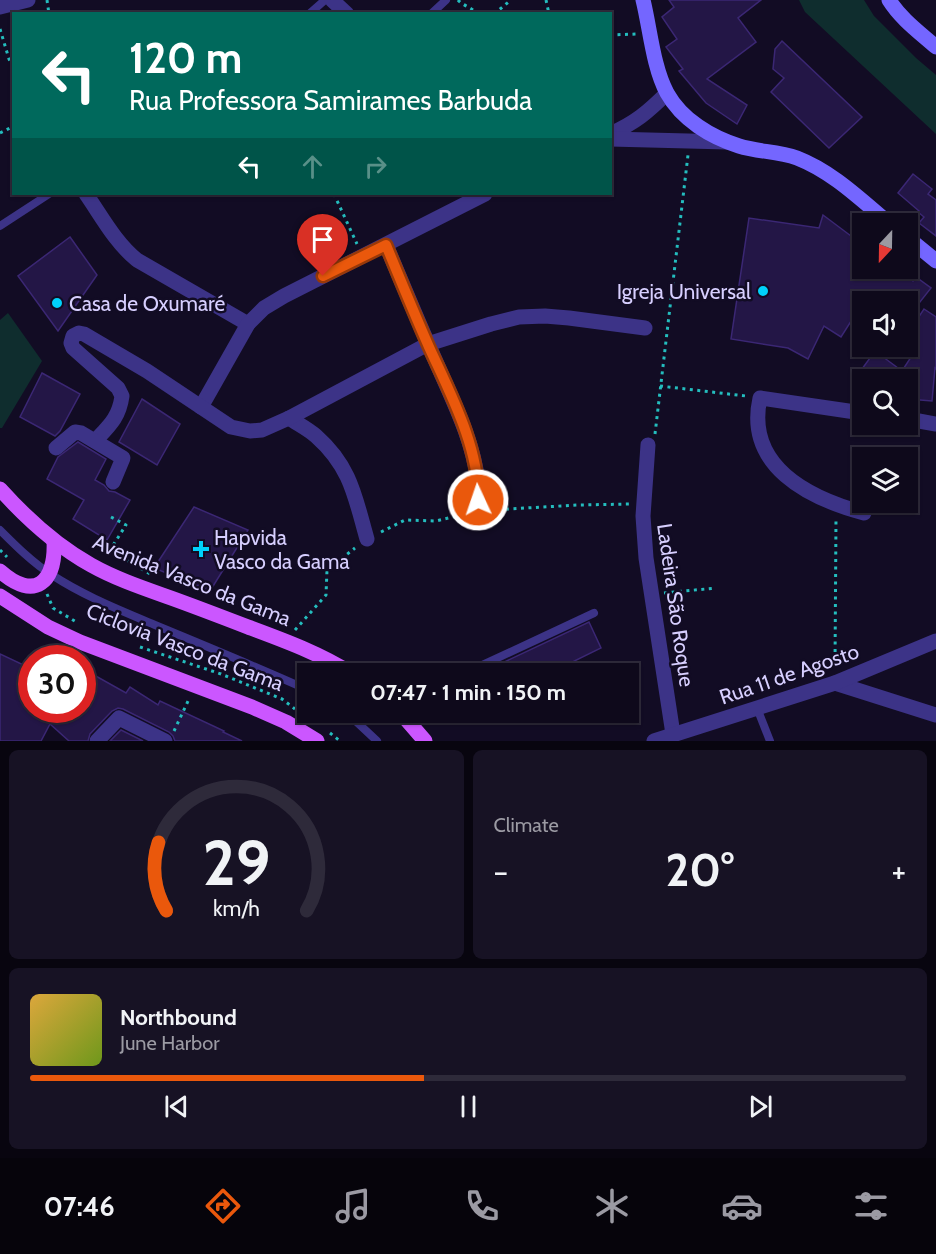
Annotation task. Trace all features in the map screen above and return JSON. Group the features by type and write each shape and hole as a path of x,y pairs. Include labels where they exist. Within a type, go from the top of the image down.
{"main road":[{"name":"Avenida Vasco da Gama","path":"0,489 17,508 54,541 73,555 113,576 286,641 333,663"},
{"path":"6,567 18,583 28,586 44,582 50,574 55,555 54,541"},
{"path":"0,596 48,627 80,642 195,685 323,737"},
{"path":"409,723 425,741"}],"street":[{"path":"0,6 28,0"},
{"path":"332,0 345,12"},
{"path":"643,0 667,93 682,113 694,124 727,142 746,148 781,153 816,167 835,178 877,213"},
{"path":"889,0 910,26 936,46"},
{"path":"612,133 646,114 667,93"},
{"path":"612,139 727,142"},
{"path":"87,195 109,229 127,252 137,260 248,324"},
{"path":"201,406 248,324 264,308 482,195"},
{"path":"386,245 467,437 478,484 478,500 474,518"},
{"path":"918,246 936,261"},
{"path":"94,441 118,415 122,396 118,388 73,348 72,340 79,333 147,371 231,427 250,431 261,430 289,418 428,344 519,317 569,318 645,328"},
{"path":"852,412 760,398 757,412 757,428 762,443 769,457 790,480 819,497 852,509"},
{"path":"289,418 315,434 342,463 349,477 367,539"},
{"path":"918,421 936,424"},
{"path":"56,448 75,432 81,433 123,458 112,482"},
{"name":"Ladeira São Roque","path":"648,445 643,516 646,558 673,734"},
{"name":"Rua 11 de Agosto","path":"654,741 835,683 936,641"},
{"path":"835,683 936,715"},
{"path":"98,741 119,718 169,736"}],"lane":[{"path":"311,12 325,0"},
{"path":"433,12 446,0"},
{"path":"0,226 47,195"},
{"path":"0,530 25,554 71,587 101,602 297,685"},
{"path":"487,663 594,613"},
{"path":"757,708 770,741"},
{"path":"358,723 377,741"}],"path":[{"path":"458,0 476,12"},
{"path":"496,12 511,0"},
{"path":"0,29 12,65"},
{"path":"612,35 650,33"},
{"path":"648,445 655,437 690,141"},
{"path":"334,195 362,257"},
{"path":"660,386 760,398"},
{"path":"835,683 836,504"},
{"path":"111,517 126,525 110,550 153,576"},
{"path":"0,550 6,567"},
{"path":"286,641 326,595 327,570"},
{"name":"Ciclovia Vasco da Gama","path":"36,585 46,592 53,608 80,624"},
{"path":"651,593 690,592 716,588"},
{"name":"Ciclovia Vasco da Gama","path":"133,645 221,674 282,699 297,710"},
{"path":"169,736 195,685"},
{"path":"323,737 340,741"}],"green space":[{"path":"799,0 864,0 874,16 936,75 936,134 805,12"},
{"path":"8,313 42,361 0,428 0,320"}],"building":[{"path":"669,0 761,0 738,18 756,42 707,79 747,105 737,124 706,103 679,71 683,69 666,47 677,39 662,17 674,7"},
{"path":"782,41 862,117 829,148 771,92 784,78 773,69 775,49"},
{"path":"913,174 932,189 928,194 936,200 936,236 919,223 924,217 898,193"},
{"path":"823,215 852,237 852,279 910,279 913,281 918,278 931,288 918,304 918,291 852,291 852,320 841,337 824,326 808,359 788,348 731,339 749,218 819,228"},
{"name":"Casa de Oxumaré","path":"70,237 97,275 58,331 18,276"},
{"path":"924,309 936,317 936,369 932,401 918,400 918,369 903,369 911,357 918,357 918,318"},
{"path":"871,357 883,357 899,369 862,369"},
{"path":"42,373 80,394 55,436 20,417"},
{"path":"142,399 180,424 157,465 119,442"},
{"path":"78,442 106,459 95,480 109,491 130,500 107,540 73,519 84,500 47,479 58,457"},
{"name":"Hapvida Vasco da Gama","path":"194,507 248,530 210,591 154,568"},
{"path":"589,622 601,648 570,663 502,663"},
{"path":"0,654 18,662 18,723 96,723 96,676 126,693 130,687 158,705 160,701 242,741 175,741 169,732 118,708 112,711 90,734 88,741 69,741 50,724 41,741 0,741"},
{"path":"121,730 143,741 110,741"}],"place":[{"name":"Igreja Universal","path":"763,291"},
{"name":"Casa de Oxumaré","path":"57,303"},
{"name":"Hapvida Vasco da Gama","path":"201,549"}],"route":[{"path":"323,276 386,245 467,437 474,461 478,500"}]}
